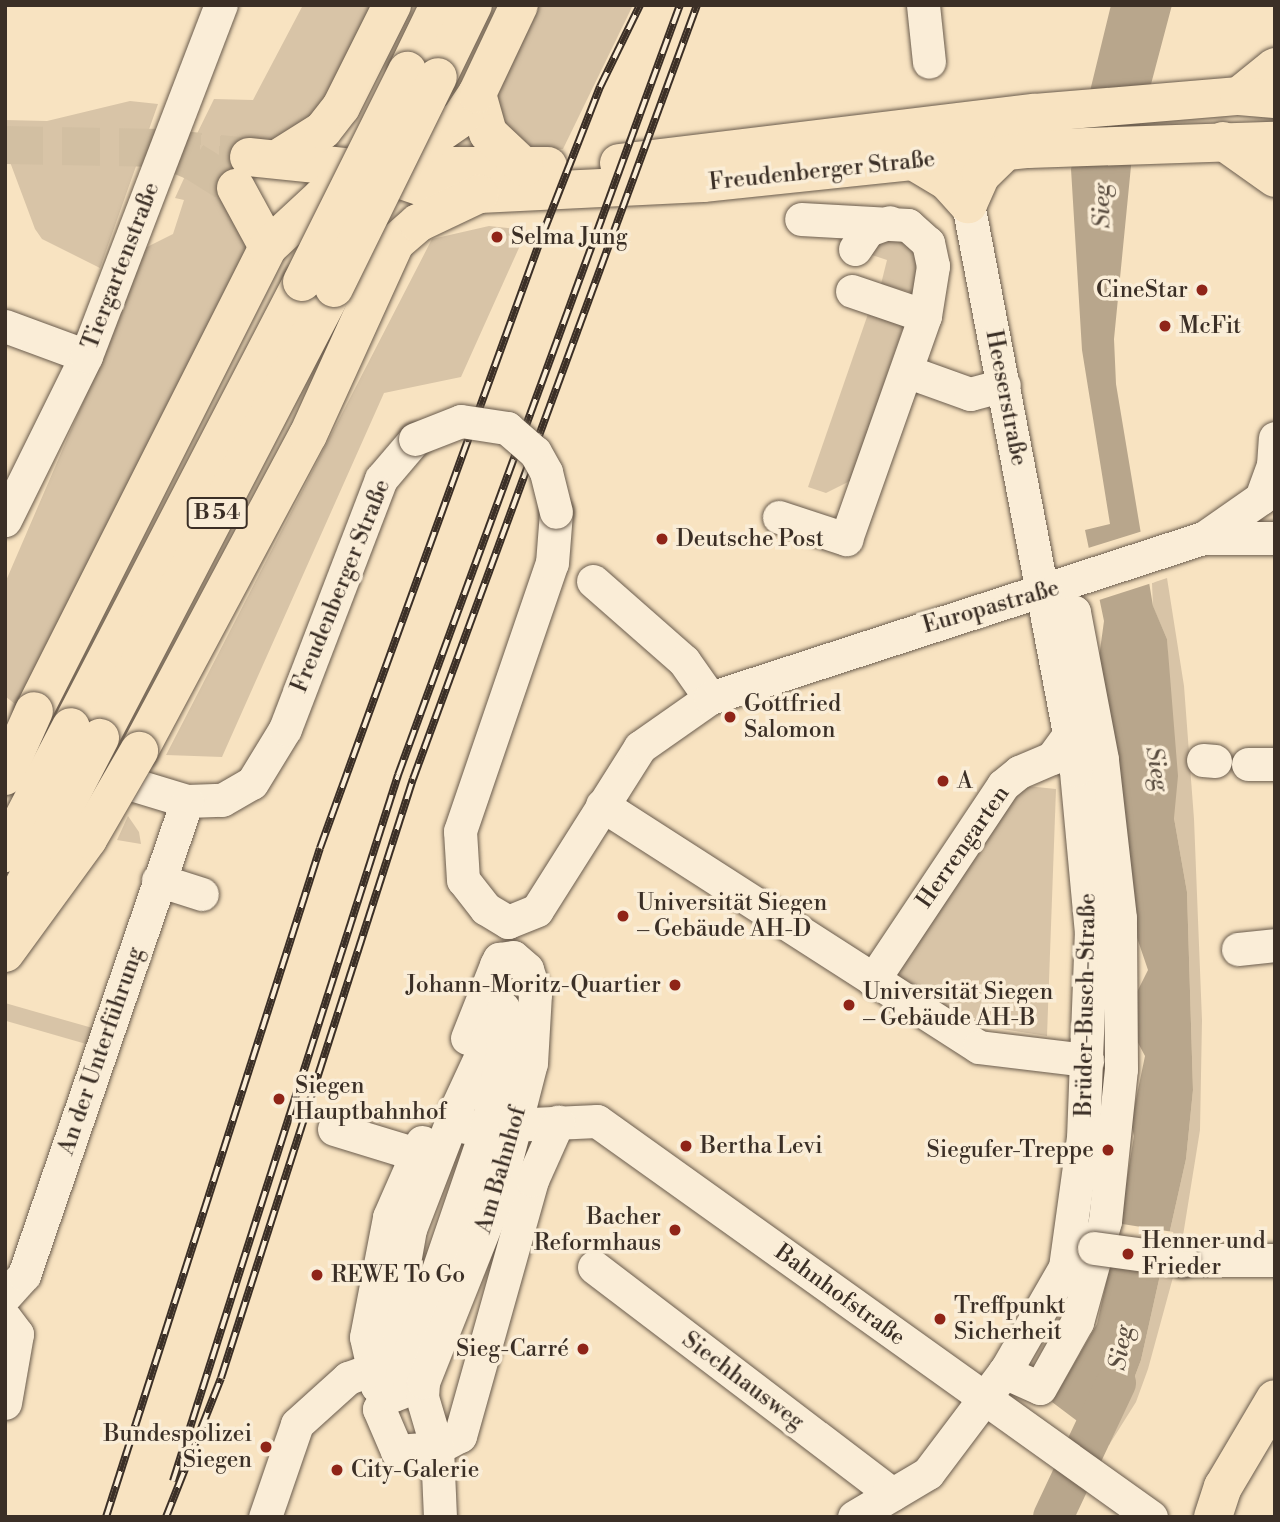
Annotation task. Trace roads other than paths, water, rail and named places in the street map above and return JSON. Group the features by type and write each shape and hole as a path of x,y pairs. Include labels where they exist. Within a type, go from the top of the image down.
{"main road":[{"path":"268,247 254,168 323,130 355,82 392,5"},
{"name":"B 54","path":"423,74 439,5"},
{"name":"B 54","path":"5,922 86,733 318,285 423,74 473,5"},
{"path":"5,776 34,711 268,247 322,197 436,139 460,119 477,94 519,5"},
{"path":"1257,98 1275,67"},
{"path":"355,82 357,130 390,211 395,243"},
{"path":"477,94 488,133 524,167"},
{"name":"Freudenberger Straße","path":"372,170 425,188 479,194 703,183 915,162 1192,102 1257,98"},
{"path":"915,162 948,182 968,204 981,175 1023,138"},
{"name":"Freudenberger Straße","path":"254,168 372,170 433,164 524,167 1023,138 1275,141"},
{"path":"1205,142 1275,178"},
{"path":"5,953 89,839 139,751 308,435 395,243 418,223 479,194"},
{"name":"B 54","path":"5,853 86,733"},
{"path":"1213,1517 1223,1486 1275,1399"}],"street":[{"name":"Tiergartenstraße","path":"5,520 86,356 221,5"},
{"path":"923,5 929,62"},
{"name":"Heeserstraße","path":"968,204 1008,338 1004,385 1054,599"},
{"path":"779,517 846,539 906,371 917,314 933,266 928,243 908,225 801,219"},
{"path":"855,249 868,230 890,222"},
{"path":"863,295 917,314"},
{"path":"5,326 86,356"},
{"path":"906,371 970,394 1004,385"},
{"name":"Freudenberger Straße","path":"5,747 187,801 236,795 270,760 381,479 415,439 461,421 507,428 535,452 546,472 556,512 552,563 460,831 463,880 486,909 508,922"},
{"path":"1203,538 1261,498 1273,465 1275,438"},
{"name":"Europastraße","path":"508,922 537,910 640,747 710,698 902,632 1054,599 1203,538 1275,538"},
{"path":"593,581 684,661 710,698"},
{"path":"1004,1372 1040,1388 1080,1312 1105,1221 1121,1069 1120,918 1102,759 1074,612 1054,599"},
{"name":"Brüder-Busch-Straße","path":"854,1517 928,1473 970,1412 986,1399 1065,1267 1082,1245 1095,968 1088,882 1054,599"},
{"name":"Herrengarten","path":"873,980 1003,785 1038,763 1052,758 1070,733"},
{"name":"An der Unterführung","path":"5,1296 23,1275 187,801"},
{"path":"602,805 782,938 873,980 979,1047 1090,1065"},
{"path":"158,880 202,894"},
{"name":"Am Bahnhof","path":"508,922 511,978"},
{"path":"1238,949 1275,946"},
{"name":"Am Bahnhof","path":"440,1517 426,1449 422,1397 395,1376 366,1337 370,1297 389,1217 434,1146 499,959 511,978"},
{"name":"Am Bahnhof","path":"395,1376 496,1199 494,1131 536,1029 535,994 527,969 511,978"},
{"path":"426,1246 494,1131 511,978"},
{"path":"511,978 434,1146 426,1246 411,1349 379,1409 397,1451 426,1449 460,1436 532,1180 558,1122"},
{"name":"Bahnhofstraße","path":"434,1146 494,1131 558,1122 597,1121 1151,1517"},
{"path":"334,1129 434,1146"},
{"path":"1082,1245 1182,1260 1275,1259"},
{"name":"Siechhausweg","path":"594,1268 892,1494"},
{"path":"5,1318 17,1334 5,1403"},
{"path":"265,1517 297,1424 348,1378 395,1376"},
{"path":"423,1517 426,1449"}],"water":[{"path":"1111,5 1172,5 1132,156 1114,339 1116,384 1153,606 1167,639 1178,776 1174,818 1187,892 1193,1090 1186,1159 1141,1360 1109,1445 1052,1402 1097,1324 1120,1220 1134,1136 1131,1123 1145,1056 1136,1039 1135,996 1148,970 1130,917 1098,665 1104,621 1085,530 1110,524 1082,350 1071,169"}],"waterway":[{"name":"Sieg","path":"1053,1517 1116,1383"}],"tunnel":[{"path":"5,145 162,148 249,157"},
{"path":"162,148 193,161 236,188"}],"railway":[{"path":"106,1517 320,848 543,233 600,87 640,5"},
{"path":"173,1481 398,775 680,5"},
{"path":"166,1517 221,1378 413,779 697,5"}],"place":[{"name":"Selma Jung","path":"497,237"},
{"name":"CineStar","path":"1202,290"},
{"name":"McFit","path":"1165,326"},
{"name":"Deutsche Post","path":"662,539"},
{"name":"Gottfried Salomon","path":"730,717"},
{"name":"A","path":"943,781"},
{"name":"Universität Siegen – Gebäude AH-D","path":"623,916"},
{"name":"Johann-Moritz-Quartier","path":"675,985"},
{"name":"Universität Siegen – Gebäude AH-B","path":"849,1005"},
{"name":"Siegen Hauptbahnhof","path":"279,1099"},
{"name":"Bertha Levi","path":"686,1146"},
{"name":"Siegufer-Treppe","path":"1108,1150"},
{"name":"Bacher Reformhaus","path":"675,1230"},
{"name":"Henner und Frieder","path":"1128,1254"},
{"name":"REWE To Go","path":"317,1275"},
{"name":"Treffpunkt Sicherheit","path":"940,1319"},
{"name":"Sieg-Carré","path":"583,1349"},
{"name":"Bundespolizei Siegen","path":"266,1447"},
{"name":"City-Galerie","path":"337,1470"}]}
